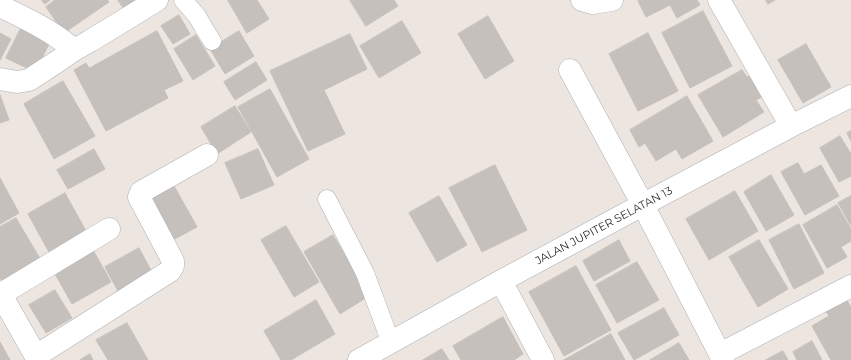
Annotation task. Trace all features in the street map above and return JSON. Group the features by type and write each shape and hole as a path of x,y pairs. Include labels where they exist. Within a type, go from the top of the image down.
{"street":[{"path":"0,79 17,82 29,80 74,50 156,0"},
{"path":"582,0 592,4 612,0"},
{"path":"719,0 791,126"},
{"path":"0,6 31,21 66,43 74,50"},
{"path":"570,70 643,205 722,357 851,286"},
{"name":"JALAN JUPITER SELATAN 13","path":"359,360 501,281 791,126 851,96"},
{"path":"109,229 0,294 37,358 170,271 173,266 173,261 140,197 141,192 207,155"},
{"path":"501,281 543,360"}],"lane":[{"path":"183,0 198,16 212,41"},
{"path":"327,200 365,272 391,343"}],"building":[{"path":"42,0 50,0 45,4"},
{"path":"55,0 107,0 109,2 64,33 46,7"},
{"path":"118,0 140,0 125,10"},
{"path":"228,0 257,0 269,19 247,33"},
{"path":"350,0 394,0 398,6 366,26"},
{"path":"697,0 700,5 677,18 670,5 646,17 638,1"},
{"path":"766,0 775,0 768,4"},
{"path":"703,11 732,66 690,88 662,33"},
{"path":"179,15 190,34 173,44 161,26"},
{"path":"488,16 514,61 485,79 458,34"},
{"path":"402,21 421,53 379,78 360,46"},
{"path":"21,28 50,42 35,72 6,58"},
{"path":"157,31 183,81 164,90 168,98 106,131 74,70 86,63 89,68"},
{"path":"239,31 254,56 225,74 210,49"},
{"path":"0,33 11,39 0,60"},
{"path":"648,33 678,91 638,111 609,54"},
{"path":"350,34 367,69 324,90 345,134 308,151 270,71"},
{"path":"196,35 215,66 193,80 174,49"},
{"path":"806,44 831,87 803,103 778,60"},
{"path":"256,62 267,80 235,100 224,82"},
{"path":"742,70 747,77 751,75 764,96 756,100 764,112 723,137 698,95"},
{"path":"63,81 95,136 54,159 24,104"},
{"path":"270,89 309,159 277,177 238,107"},
{"path":"0,95 9,120 0,123"},
{"path":"687,96 713,141 682,159 676,149 656,161 645,143 639,147 630,130"},
{"path":"235,106 251,132 217,154 201,127"},
{"path":"851,131 851,141 847,133"},
{"path":"840,136 851,154 851,176 839,182 820,148"},
{"path":"94,149 105,169 68,189 57,170"},
{"path":"258,149 274,185 241,199 225,163"},
{"path":"798,163 804,174 821,165 839,196 805,215 781,172"},
{"path":"495,165 527,230 482,252 449,188"},
{"path":"771,175 794,215 766,231 744,192"},
{"path":"0,178 19,213 0,224"},
{"path":"173,184 197,227 169,242 146,200"},
{"path":"735,191 758,231 709,260 686,219"},
{"path":"65,193 86,231 49,252 28,214"},
{"path":"439,196 467,245 437,262 409,213"},
{"path":"851,196 851,226 838,203"},
{"path":"837,205 851,229 851,241 841,247 847,257 827,268 803,225"},
{"path":"16,218 42,262 4,284 0,278 0,227"},
{"path":"799,224 824,273 794,289 769,240"},
{"path":"286,226 319,282 294,297 261,240"},
{"path":"333,235 369,296 340,314 304,252"},
{"path":"619,240 630,261 594,281 583,261"},
{"path":"759,240 788,289 758,307 729,257"},
{"path":"139,248 154,276 120,295 105,267"},
{"path":"93,250 111,282 72,304 54,272"},
{"path":"637,262 659,300 617,323 596,285"},
{"path":"576,266 611,330 564,356 529,292"},
{"path":"55,290 72,318 46,333 29,305"},
{"path":"846,299 851,307 851,360 831,360 812,326 829,316 825,310"},
{"path":"316,300 335,334 291,360 281,360 264,331"},
{"path":"664,308 679,335 634,360 618,333"},
{"path":"503,317 523,354 514,360 461,360 453,346"},
{"path":"127,323 148,360 108,360 96,340"},
{"path":"611,334 625,360 564,360"},
{"path":"812,341 822,360 797,360 793,352"},
{"path":"0,342 10,360 0,360"},
{"path":"679,343 689,360 650,360"},
{"path":"442,349 449,360 423,360"},
{"path":"783,351 788,360 766,360"},
{"path":"90,354 93,360 80,360"}]}
